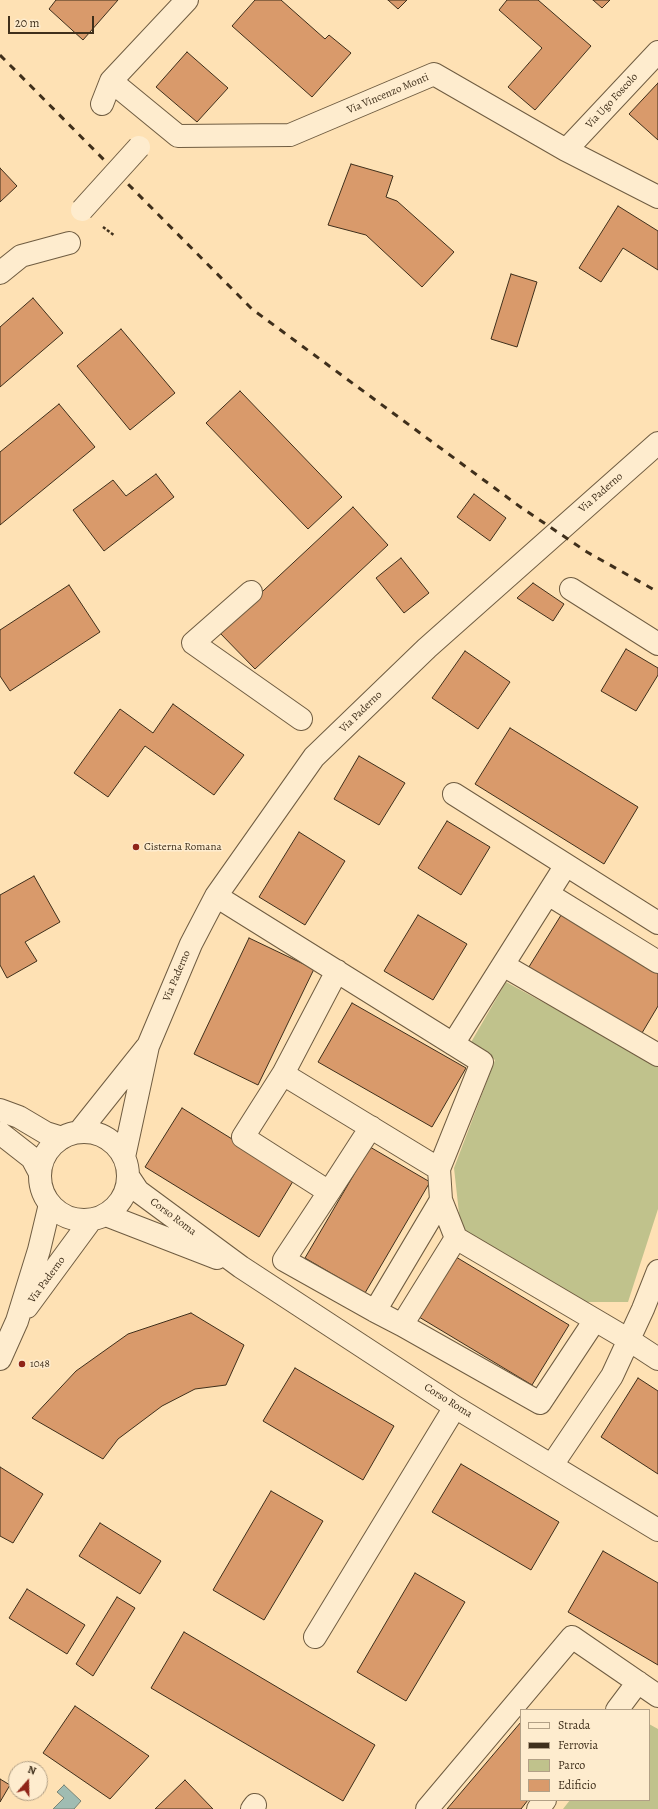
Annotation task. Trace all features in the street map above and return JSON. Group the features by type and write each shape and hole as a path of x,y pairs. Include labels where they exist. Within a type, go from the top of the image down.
{"street":[{"path":"102,104 111,81 187,0"},
{"name":"Via Ugo Foscolo","path":"566,150 658,52"},
{"name":"Via Vincenzo Monti","path":"111,81 178,136 290,135 434,74 566,150 658,197"},
{"path":"82,210 139,146"},
{"path":"0,273 21,256 69,243"},
{"name":"Via Paderno","path":"126,1166 148,1046 191,944 216,896 314,757 427,648 658,443"},
{"path":"571,589 658,644"},
{"path":"251,592 193,643 301,719"},
{"path":"454,794 658,924"},
{"path":"453,1044 566,865"},
{"path":"548,894 658,962"},
{"path":"216,896 482,1062 440,1169 440,1200 456,1238 595,1320 658,1373"},
{"path":"503,965 658,1055"},
{"path":"329,1192 243,1137 283,1074 337,971"},
{"name":"Via Paderno","path":"70,1135 148,1046"},
{"path":"283,1074 440,1169"},
{"name":"Corso Roma","path":"0,1110 19,1117 46,1133 70,1135 87,1132 109,1140 126,1166 138,1191 241,1267 455,1407 658,1530"},
{"path":"371,1127 284,1260 540,1403 595,1320"},
{"name":"Corso Roma","path":"0,1133 32,1158 40,1173"},
{"name":"Corso Roma","path":"70,1135 51,1146 44,1158 40,1173 41,1187 50,1204 62,1214 76,1219 99,1217 241,1267"},
{"path":"99,1217 116,1208 123,1198 128,1185 126,1166"},
{"path":"375,1311 440,1200"},
{"name":"Via Paderno","path":"0,1358 17,1321 39,1250 50,1204"},
{"name":"Via Paderno","path":"17,1321 99,1217"},
{"path":"402,1325 456,1238"},
{"path":"552,1465 608,1382 626,1347 658,1271"},
{"path":"626,1347 658,1359"},
{"path":"315,1637 455,1407"},
{"path":"427,1809 572,1637 658,1696"},
{"path":"618,1709 638,1682"},
{"path":"538,1809 544,1801"}],"green space":[{"path":"506,982 658,1065 658,1209 628,1302 582,1302 461,1231 454,1168 495,1060 470,1044"},
{"path":"650,1725 658,1729 658,1809 563,1809 569,1801 650,1801"}],"water":[{"path":"64,1785 81,1801 74,1809 53,1809 64,1798 57,1792"}],"building":[{"path":"56,0 118,0 83,40 49,9"},
{"path":"255,0 281,0 325,39 329,35 351,53 312,97 232,26"},
{"path":"388,0 407,0 398,9"},
{"path":"507,0 538,0 591,46 535,110 508,87 542,48 499,10"},
{"path":"593,0 610,0 602,8"},
{"path":"187,52 228,88 197,122 156,87"},
{"path":"658,83 658,140 629,114"},
{"path":"351,164 393,176 386,197 397,201 454,252 422,287 366,235 328,225"},
{"path":"0,168 17,186 0,202"},
{"path":"618,206 658,231 658,270 623,248 601,282 579,268"},
{"path":"511,274 537,282 517,347 491,339"},
{"path":"33,298 63,333 0,387 0,327"},
{"path":"121,329 175,393 130,430 77,366"},
{"path":"240,391 342,497 308,529 206,423"},
{"path":"59,404 95,447 0,525 0,452"},
{"path":"156,474 174,497 104,551 73,510 113,480 126,496"},
{"path":"474,494 506,518 490,541 457,517"},
{"path":"353,507 388,545 255,669 219,632"},
{"path":"401,558 429,593 404,613 376,578"},
{"path":"533,583 564,604 553,621 517,598"},
{"path":"69,585 100,632 10,691 0,676 0,630"},
{"path":"626,649 658,668 658,675 636,711 601,691"},
{"path":"465,651 510,682 478,729 432,698"},
{"path":"173,704 244,755 214,795 145,746 108,797 74,773 120,709 153,733"},
{"path":"510,728 638,807 604,864 475,784"},
{"path":"359,756 405,783 379,825 334,799"},
{"path":"447,821 490,847 461,895 418,868"},
{"path":"299,832 345,861 305,925 259,897"},
{"path":"34,876 60,922 25,942 37,961 7,978 0,965 0,895"},
{"path":"563,912 658,971 658,1006 639,1038 527,970"},
{"path":"418,915 467,944 433,1000 384,971"},
{"path":"249,938 314,969 258,1085 194,1054"},
{"path":"352,1003 466,1068 432,1127 318,1062"},
{"path":"182,1108 295,1178 259,1237 145,1167"},
{"path":"370,1147 430,1182 365,1293 305,1258"},
{"path":"456,1257 569,1325 532,1385 419,1317"},
{"path":"191,1313 244,1345 226,1385 195,1389 162,1406 118,1439 103,1459 32,1418 76,1371 128,1334"},
{"path":"295,1368 394,1426 363,1480 263,1421"},
{"path":"638,1378 658,1391 658,1474 601,1437"},
{"path":"461,1464 559,1522 531,1570 432,1512"},
{"path":"0,1467 43,1494 13,1543 0,1536"},
{"path":"271,1491 323,1521 264,1620 213,1590"},
{"path":"100,1523 161,1561 140,1594 79,1556"},
{"path":"603,1551 658,1583 658,1665 568,1612"},
{"path":"415,1573 465,1602 406,1701 357,1672"},
{"path":"27,1589 85,1625 67,1654 9,1618"},
{"path":"117,1597 135,1608 93,1676 76,1664"},
{"path":"184,1632 375,1745 343,1801 151,1688"},
{"path":"75,1706 149,1756 110,1799 43,1753"},
{"path":"520,1723 520,1801 527,1801 521,1809 447,1809"},
{"path":"0,1779 8,1784 8,1788 0,1802"},
{"path":"185,1780 213,1809 155,1809"}],"railway":[{"path":"0,55 252,309 519,506 587,552 658,592"}],"place":[{"name":"Cisterna Romana","path":"136,847"},
{"name":"1048","path":"22,1364"}]}
